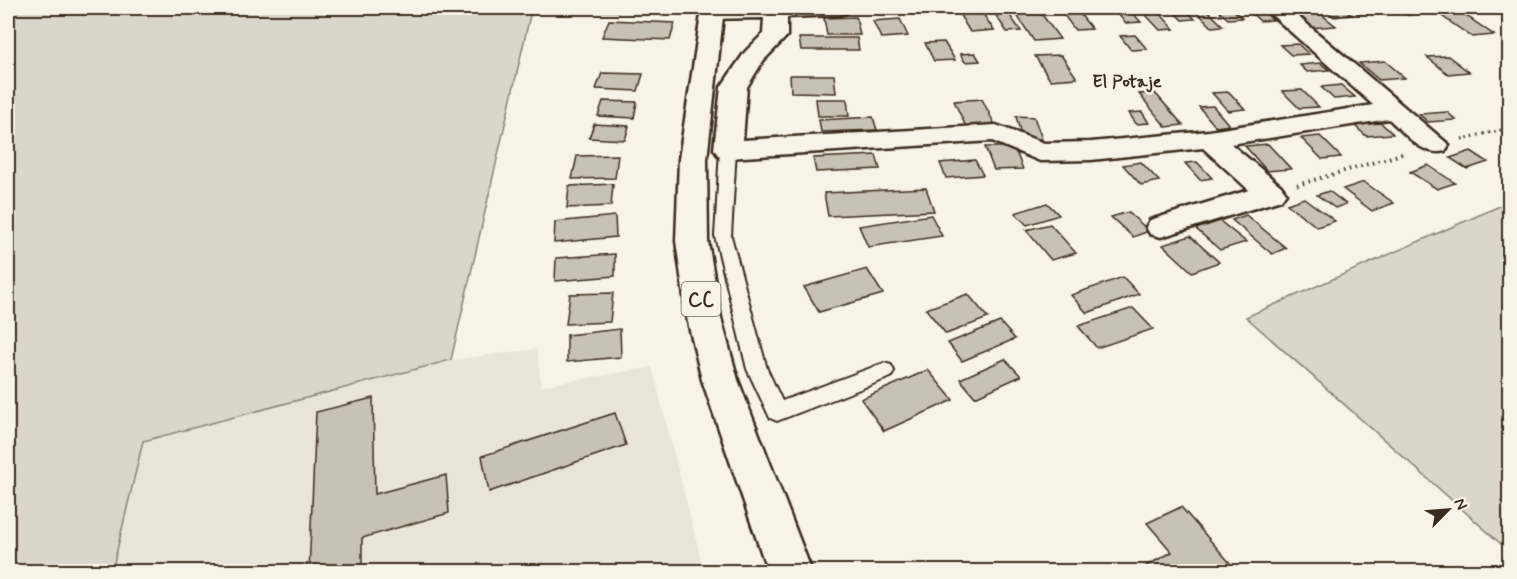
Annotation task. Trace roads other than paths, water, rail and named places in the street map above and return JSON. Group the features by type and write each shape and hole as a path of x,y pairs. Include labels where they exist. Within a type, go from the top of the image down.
{"street":[{"path":"712,11 838,8"},
{"path":"1275,8 1435,145"},
{"path":"776,10 775,36 754,57 734,87 728,149 996,133 1040,153 1090,151 1209,139 1395,110"},
{"name":"CC","path":"712,11 693,159 692,241 704,318 720,380 790,572"},
{"path":"1161,226 1270,193 1209,139"}],"lane":[{"path":"728,149 723,236 757,369 777,412 884,370"}],"district":[{"name":"El Potaje","path":"1127,81"}]}
